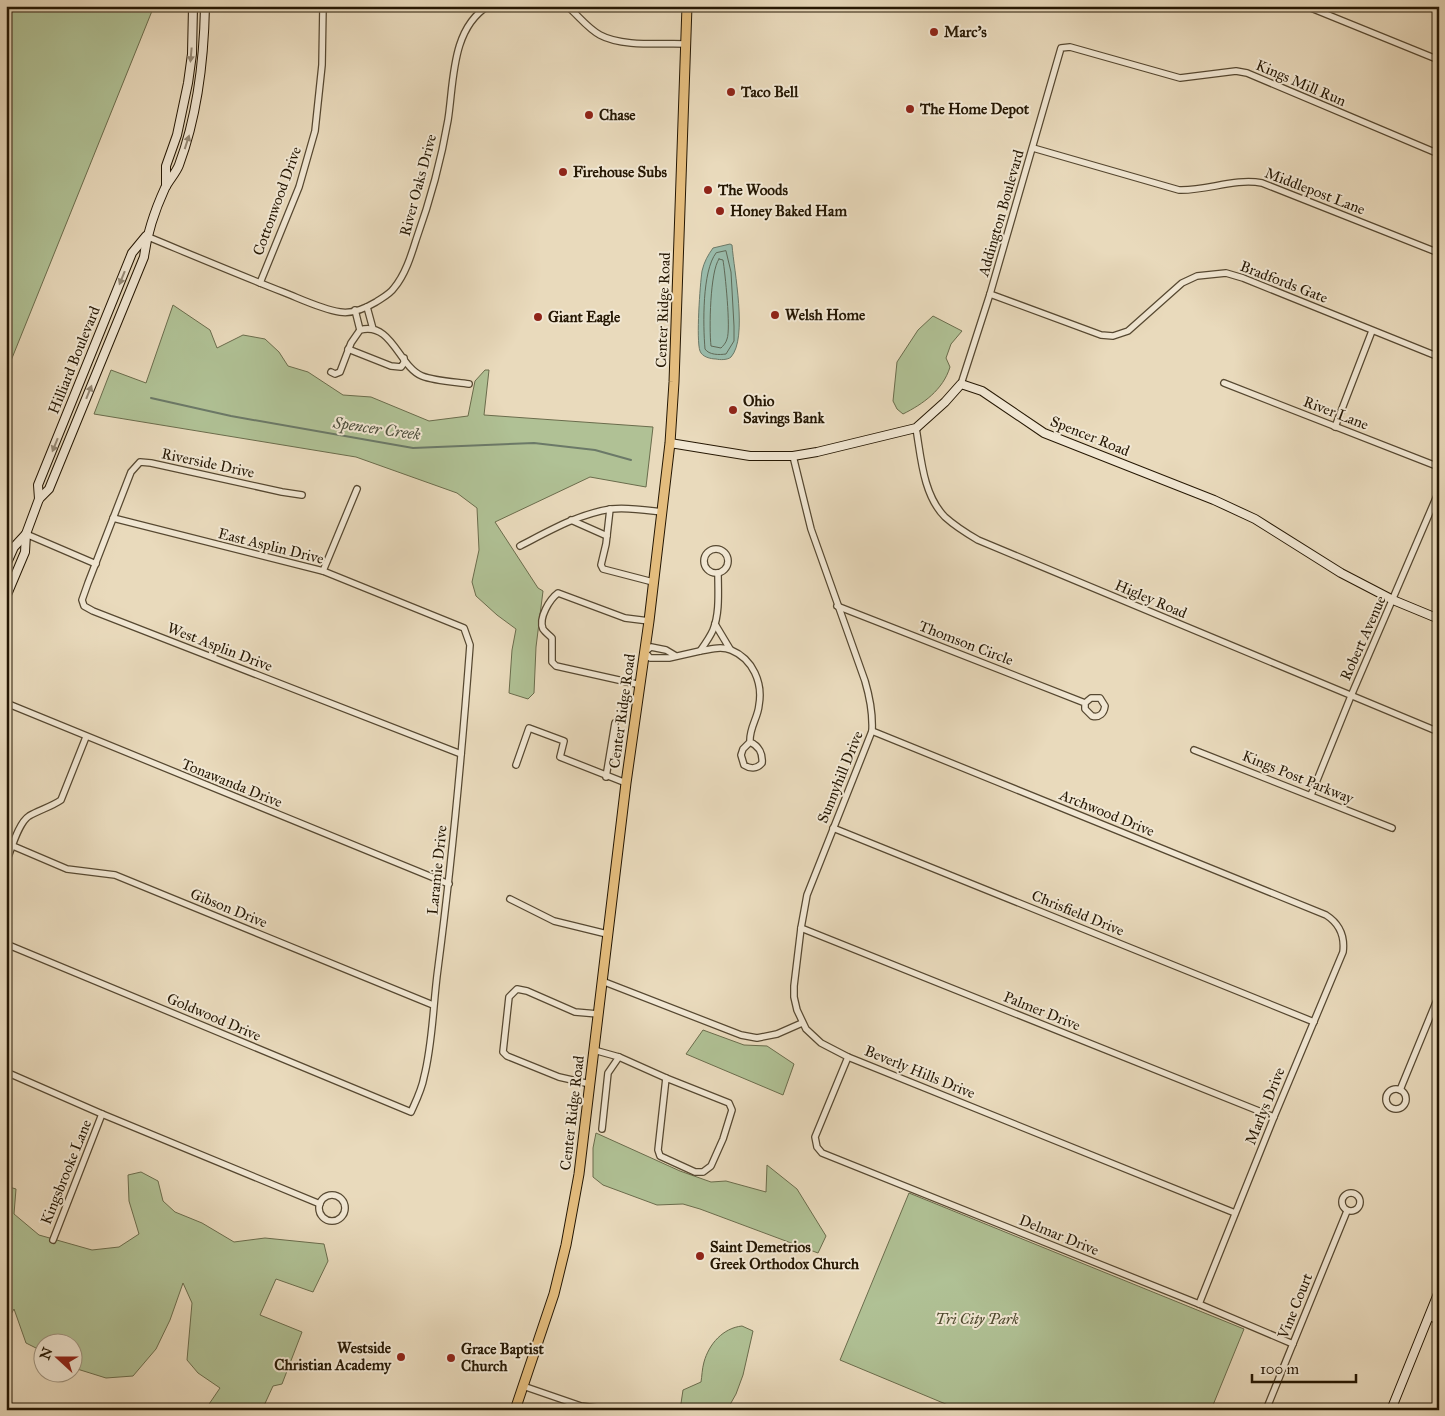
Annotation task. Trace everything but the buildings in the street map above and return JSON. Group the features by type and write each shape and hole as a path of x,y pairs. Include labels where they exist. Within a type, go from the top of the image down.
{"main road":[{"name":"Hilliard Boulevard","path":"166,186 166,166 176,135 188,83 192,54 193,6"},
{"name":"Hilliard Boulevard","path":"6,597 25,552 26,534 40,499 49,489 144,257 146,236 166,186 178,168 189,135 200,78 204,44 205,6"},
{"name":"Center Ridge Road","path":"515,1410 554,1294 566,1246 579,1174 626,783 654,582 670,443 676,364 687,6"},
{"name":"Hilliard Boulevard","path":"40,499 38,485 132,253 146,236"},
{"path":"670,443 750,456 792,456 853,444 916,428 946,402 961,384"},
{"name":"Spencer Road","path":"961,384 982,391 1044,433 1214,500 1256,520 1342,573 1393,600 1439,619"},
{"name":"Hilliard Boulevard","path":"6,565 14,547 26,534"},
{"path":"1392,1410 1439,1291"}],"street":[{"name":"Cottonwood Drive","path":"260,283 299,186 315,131 322,65 323,6"},
{"name":"River Oaks Drive","path":"146,236 260,283 323,307 342,312 367,307 394,289 411,255 428,209 448,119 458,50 468,26 481,10 488,6"},
{"path":"567,6 598,34 610,40 632,43 686,44"},
{"path":"1306,6 1439,60"},
{"name":"Kings Mill Run","path":"1061,48 1070,47 1180,78 1236,71 1247,73 1439,154"},
{"name":"Addington Boulevard","path":"961,384 990,294 1061,48"},
{"name":"Middlepost Lane","path":"1033,148 1179,190 1190,191 1250,181 1262,182 1439,253"},
{"name":"Bradfords Gate","path":"990,294 1101,335 1113,336 1128,331 1182,283 1197,276 1226,273 1243,278 1439,357"},
{"path":"367,307 372,329"},
{"path":"332,372 335,374 340,372 348,349 360,330 355,310"},
{"path":"360,330 376,330 389,341 415,372 423,377 469,384"},
{"path":"1335,427 1372,330"},
{"path":"348,349 391,366 401,366 404,363 404,358"},
{"name":"River Lane","path":"1224,383 1439,466"},
{"name":"Higley Road","path":"916,428 924,474 936,506 959,529 978,540 1439,732"},
{"name":"Sunnyhill Drive","path":"792,456 811,529 871,702 873,716 872,731 807,895 801,928 794,997 802,1023"},
{"name":"Riverside Drive","path":"114,518 131,472 140,462 302,495"},
{"path":"323,571 356,489"},
{"name":"Robert Avenue","path":"1311,795 1351,696 1439,491"},
{"path":"520,546 582,515 610,509 631,508 662,512"},
{"path":"610,509 601,565 603,568 654,582"},
{"path":"26,534 96,564 114,518"},
{"name":"East Asplin Drive","path":"114,518 323,571 464,628"},
{"path":"571,520 607,536"},
{"path":"714,549 722,550 729,559 725,570 718,573 710,571 704,561 707,553 714,549"},
{"name":"West Asplin Drive","path":"96,564 82,600 84,606 92,611 462,754"},
{"path":"700,651 712,633 715,624 718,606 718,573"},
{"path":"641,685 556,666 552,662 552,638 543,630 542,623 551,599 558,593 625,618 649,621"},
{"name":"Thomson Circle","path":"837,606 1085,703"},
{"path":"715,624 730,649 750,665 758,679 760,691 759,707 750,732 750,742 742,751 741,759 747,767 756,768 762,764 762,755 758,748 750,742"},
{"name":"Laramie Drive","path":"411,1112 424,1079 428,1061 433,1004 449,884 462,754 470,645 464,628"},
{"path":"676,656 666,650 652,647 645,652 650,658 676,656 715,648 730,649"},
{"name":"Tonawanda Drive","path":"6,703 449,884"},
{"path":"606,776 615,723"},
{"path":"516,765 529,728 564,741 560,757 626,783"},
{"name":"Archwood Drive","path":"872,731 1326,915 1332,920"},
{"path":"6,862 22,824 27,817 61,800 86,737"},
{"name":"Kings Post Parkway","path":"1194,750 1392,828"},
{"name":"Chrisfield Drive","path":"833,828 1314,1022"},
{"name":"Gibson Drive","path":"13,846 67,869 115,875 433,1004"},
{"path":"510,899 554,921 607,934"},
{"name":"Marlys Drive","path":"1199,1304 1343,952 1344,945 1341,931 1332,920"},
{"name":"Palmer Drive","path":"801,928 1274,1117"},
{"name":"Goldwood Drive","path":"6,944 411,1112"},
{"path":"602,981 741,1035 757,1038 777,1034 802,1023"},
{"path":"590,1084 560,1077 507,1056 503,1052 509,997 517,989 528,991 575,1012 598,1014"},
{"path":"1400,1090 1439,996"},
{"name":"Beverly Hills Drive","path":"802,1023 812,1036 821,1043 848,1056 1235,1213"},
{"path":"594,1050 619,1056 666,1078 729,1103 732,1110 723,1139 711,1166 703,1172 695,1172 660,1156 658,1150 666,1078"},
{"path":"602,1129 608,1073 619,1056"},
{"name":"Delmar Drive","path":"848,1056 815,1137 817,1147 822,1153 1199,1304 1293,1344"},
{"path":"6,1072 102,1114 320,1204"},
{"name":"Kingsbrooke Lane","path":"53,1240 102,1114"},
{"path":"329,1196 337,1196 343,1202 344,1210 337,1220 329,1220 322,1216 319,1208 320,1204 322,1200 329,1196"},
{"name":"Vine Court","path":"1266,1410 1347,1211"},
{"path":"1428,1316 1439,1321"},
{"path":"524,1386 581,1406 612,1410"}],"green space":[{"path":"6,6 154,6 6,373"},
{"path":"173,305 210,330 217,348 243,335 265,339 279,352 288,366 308,372 343,395 371,397 429,421 468,416 475,381 485,370 489,370 484,415 653,427 646,487 590,477 495,522 538,588 543,591 536,647 534,693 528,699 509,693 512,650 516,629 476,596 472,582 479,550 477,508 457,493 356,457 94,414 111,370 146,383"},
{"path":"933,316 962,331 951,344 946,358 950,367 943,383 925,401 903,414 897,409 893,401 897,362 918,330"},
{"path":"703,1030 744,1045 767,1046 794,1064 783,1095 686,1054"},
{"path":"596,1133 680,1171 711,1182 726,1181 766,1192 767,1165 797,1189 826,1236 818,1253 700,1209 683,1204 657,1205 603,1185 593,1177 593,1148"},
{"path":"141,1172 158,1181 163,1201 175,1212 202,1223 234,1242 265,1238 324,1244 328,1261 313,1292 276,1279 260,1315 302,1332 282,1384 273,1386 262,1410 205,1410 220,1388 198,1373 187,1360 192,1303 183,1283 170,1320 156,1349 133,1376 106,1378 82,1370 82,1334 32,1334 32,1346 26,1343 14,1309 6,1323 6,1186 16,1189 14,1214 39,1235 92,1250 119,1247 139,1234 129,1201 128,1175"},
{"name":"Tri City Park","path":"909,1193 1244,1329 1211,1410 960,1410 840,1360"},
{"path":"742,1326 753,1331 743,1375 736,1394 727,1410 680,1410 683,1390 701,1382 706,1355 713,1343 729,1330"}],"water":[{"path":"732,245 739,304 739,335 736,348 731,357 728,359 712,359 703,355 699,345 702,271 706,259 713,248"}],"waterway":[{"name":"Spencer Creek","path":"151,398 231,416 413,448 534,443 595,450 631,460"}],"place":[{"name":"Marc's","path":"934,32"},
{"name":"Taco Bell","path":"731,92"},
{"name":"The Home Depot","path":"910,109"},
{"name":"Chase","path":"589,115"},
{"name":"Firehouse Subs","path":"563,172"},
{"name":"The Woods","path":"708,190"},
{"name":"Honey Baked Ham","path":"720,211"},
{"name":"Welsh Home","path":"775,315"},
{"name":"Giant Eagle","path":"538,317"},
{"name":"Ohio Savings Bank","path":"733,410"},
{"name":"Saint Demetrios Greek Orthodox Church","path":"700,1256"},
{"name":"Westside Christian Academy","path":"401,1357"},
{"name":"Grace Baptist Church","path":"451,1358"}]}
